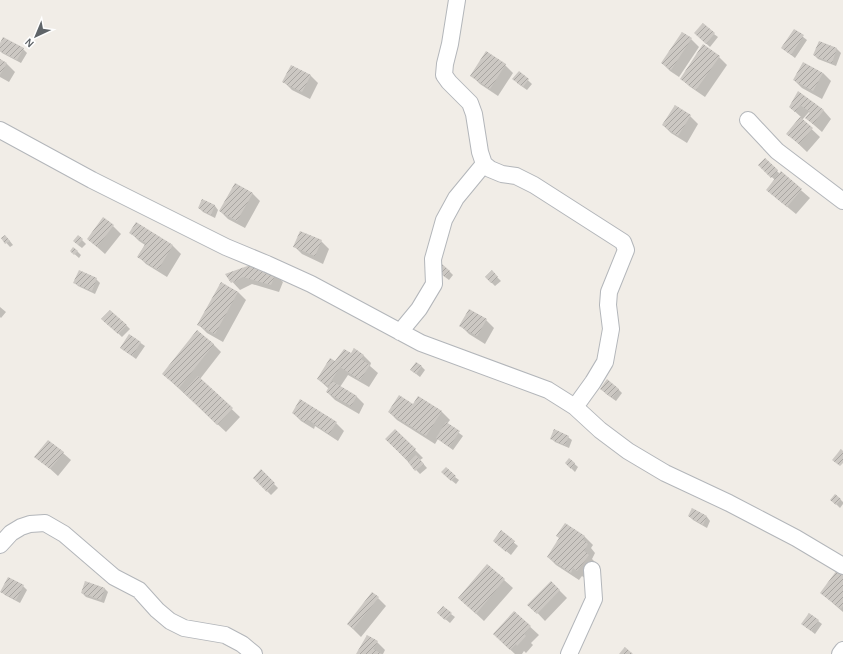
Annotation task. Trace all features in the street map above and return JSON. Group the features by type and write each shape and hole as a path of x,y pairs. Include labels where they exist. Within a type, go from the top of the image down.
{"street":[{"path":"457,0 444,75 470,103 474,114 480,152 484,164 490,169 502,174 516,176 551,196 623,242 626,250 609,292 608,305 611,330 605,362 575,407"},
{"path":"748,120 777,151 843,201"},
{"path":"0,130 92,180 226,247 311,284 421,343 548,390 575,407 600,430 628,451 665,473 729,503 796,538 843,566"},
{"path":"400,332 419,309 434,284 433,259 444,220 456,198 484,164"},
{"path":"0,545 11,533 21,527 30,524 45,523 64,534 114,577 138,590 170,621 184,628 225,635 242,644 254,654"},
{"path":"569,654 594,599 592,570"},
{"path":"840,654 843,650"}],"building":[{"path":"703,23 715,33 706,44 694,33"},
{"path":"794,29 804,35 791,55 781,48"},
{"path":"682,32 692,38 671,70 661,63"},
{"path":"3,37 24,48 17,60 0,51 0,43"},
{"path":"819,41 837,48 832,63 813,55"},
{"path":"703,44 720,56 696,90 680,79"},
{"path":"486,51 506,64 490,89 470,76"},
{"path":"0,59 7,63 0,75"},
{"path":"803,62 823,73 813,91 793,80"},
{"path":"291,65 311,75 302,92 282,82"},
{"path":"519,71 529,79 523,87 512,79"},
{"path":"798,91 824,110 813,124 805,118 810,112 800,105 795,112 789,107"},
{"path":"675,105 691,115 678,136 662,125"},
{"path":"800,117 813,128 799,144 786,134"},
{"path":"765,158 778,170 771,178 758,165"},
{"path":"781,171 802,189 787,207 766,190"},
{"path":"235,183 253,193 237,221 219,211"},
{"path":"202,199 215,205 211,215 198,208"},
{"path":"103,217 114,225 97,247 87,239"},
{"path":"136,222 173,245 158,270 137,257 146,243 129,233"},
{"path":"300,231 322,240 315,256 293,247"},
{"path":"5,235 10,241 5,244 1,238"},
{"path":"78,235 83,239 78,245 73,241"},
{"path":"73,247 78,251 74,255 70,251"},
{"path":"253,264 276,273 271,285 243,277 231,283 225,274"},
{"path":"442,264 450,271 445,277 436,270"},
{"path":"79,270 97,278 92,291 73,283"},
{"path":"492,270 498,277 491,283 485,277"},
{"path":"221,282 238,292 215,334 197,325"},
{"path":"469,309 487,319 477,336 459,326"},
{"path":"110,310 127,325 118,334 101,319"},
{"path":"197,330 214,344 179,388 162,374"},
{"path":"129,334 141,342 132,356 120,348"},
{"path":"354,348 364,355 361,359 370,365 360,380 340,367 328,386 317,379 330,358 335,361 344,349 351,353"},
{"path":"416,362 422,366 416,374 410,370"},
{"path":"198,376 233,408 217,425 183,392"},
{"path":"607,379 619,389 612,398 600,389"},
{"path":"332,381 357,396 351,406 326,392"},
{"path":"399,395 413,404 418,396 442,411 426,436 388,412"},
{"path":"300,399 337,422 329,434 307,419 305,422 292,413"},
{"path":"446,422 460,431 449,447 436,438"},
{"path":"395,429 416,449 406,459 385,439"},
{"path":"554,429 569,436 565,445 550,439"},
{"path":"48,440 64,452 50,469 34,457"},
{"path":"841,449 843,451 843,463 840,466 832,460"},
{"path":"416,455 424,464 415,471 408,462"},
{"path":"569,458 575,463 571,469 565,463"},
{"path":"446,467 456,476 451,481 441,472"},
{"path":"261,469 275,483 267,492 253,478"},
{"path":"835,494 841,499 836,505 830,500"},
{"path":"692,508 707,516 703,525 688,516"},
{"path":"565,523 585,536 583,540 588,544 584,551 589,555 577,571 573,568 571,573 547,557 559,538 556,536"},
{"path":"501,530 515,541 506,552 493,541"},
{"path":"487,564 505,579 476,614 458,598"},
{"path":"837,570 843,574 843,606 841,609 820,593"},
{"path":"8,577 24,585 16,600 0,592"},
{"path":"85,581 105,588 101,600 81,593"},
{"path":"551,581 560,590 537,614 527,605"},
{"path":"372,592 379,597 353,629 347,624"},
{"path":"443,606 452,613 445,620 437,613"},
{"path":"514,611 531,626 524,634 526,636 517,646 516,644 510,650 493,634"},
{"path":"809,613 819,620 811,631 801,624"},
{"path":"367,635 378,641 373,649 382,654 356,654"},
{"path":"625,647 633,654 619,654"}]}
